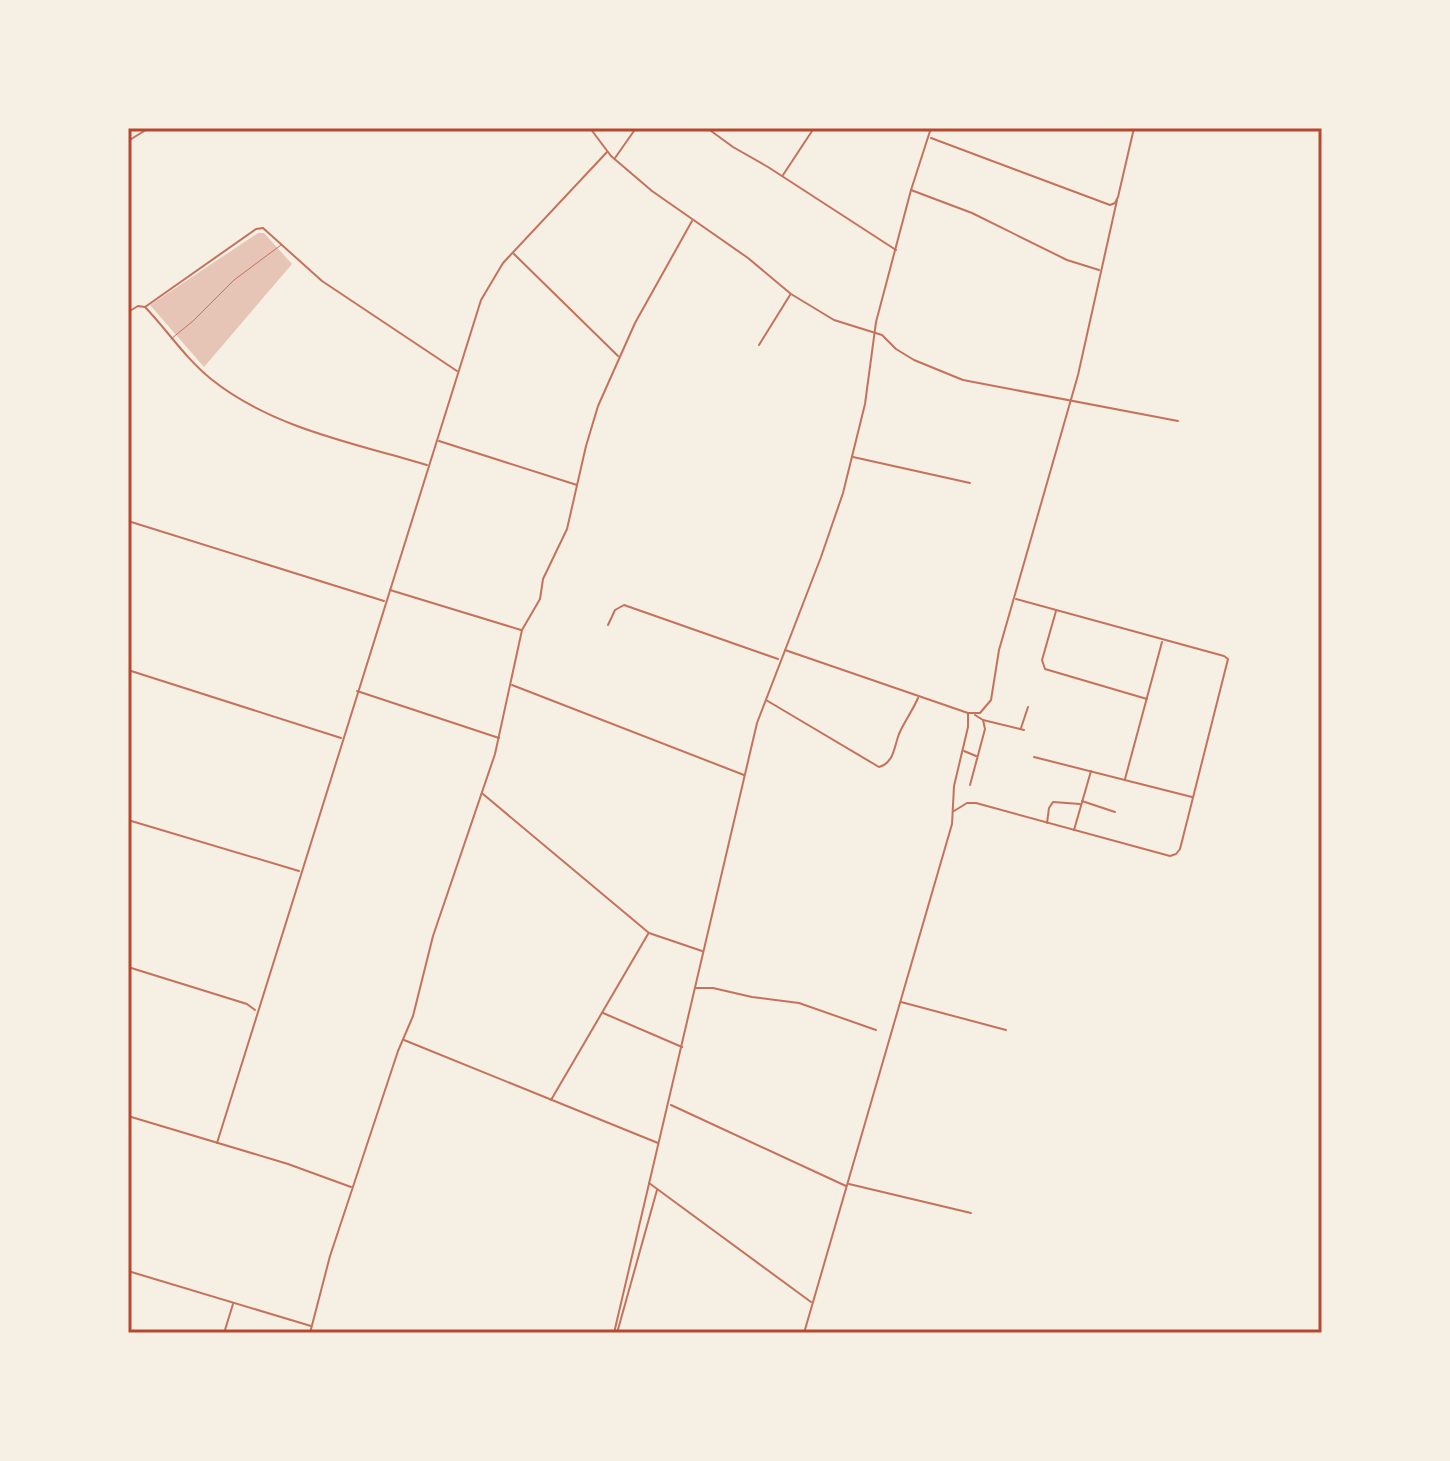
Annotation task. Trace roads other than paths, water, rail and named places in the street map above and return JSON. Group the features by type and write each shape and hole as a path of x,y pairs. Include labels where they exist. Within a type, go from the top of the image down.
{"street":[{"path":"128,141 149,128"},
{"path":"590,128 614,159 692,221 748,258 791,294 834,320 882,335 904,355 947,375 1178,421"},
{"path":"614,159 636,128"},
{"path":"707,128 896,250"},
{"path":"783,176 814,128"},
{"path":"926,128 1107,205 1117,200"},
{"path":"974,714 985,709 991,700 999,650 1071,399 1134,128"},
{"path":"615,1333 745,775 765,699 830,534 865,404 874,331 911,190 930,132"},
{"path":"217,1143 481,300 495,274 513,252 607,152"},
{"path":"911,190 972,213 1067,260 1100,270"},
{"path":"310,1333 330,1256 418,1001 433,936 500,739 522,630 540,599 543,579 567,529 595,416 619,357 653,288 692,221"},
{"path":"145,307 256,229 266,230 322,281 458,372"},
{"path":"513,252 619,357"},
{"path":"759,345 791,294"},
{"path":"128,312 138,306 145,307 171,339 212,379 262,411 297,426 428,465"},
{"path":"437,440 577,485"},
{"path":"852,457 970,483"},
{"path":"128,521 385,601"},
{"path":"389,590 522,630"},
{"path":"954,811 967,803 976,803 1173,856 1180,849 1228,659 1014,599"},
{"path":"608,625 615,610 624,605 780,660"},
{"path":"1056,610 1042,660 1045,669 1147,699"},
{"path":"1125,780 1162,640"},
{"path":"784,649 974,714 983,720 1023,730 1028,707"},
{"path":"128,670 343,738"},
{"path":"512,685 745,775"},
{"path":"357,691 500,739"},
{"path":"765,699 882,767 892,757 900,732 918,696"},
{"path":"804,1333 954,811 954,786 968,713"},
{"path":"970,785 985,729 983,720"},
{"path":"963,750 978,757"},
{"path":"1034,757 1193,797"},
{"path":"1074,831 1091,771"},
{"path":"481,792 649,933 703,952"},
{"path":"1047,824 1053,802 1082,802 1115,812"},
{"path":"128,820 300,872"},
{"path":"551,1100 649,933"},
{"path":"128,967 247,1004 257,1012"},
{"path":"696,988 713,988 803,1004 876,1030"},
{"path":"783,1009 785,1001"},
{"path":"900,1001 1006,1030"},
{"path":"602,1013 683,1048"},
{"path":"403,1039 659,1143"},
{"path":"669,1104 848,1185 971,1213"},
{"path":"128,1116 327,1177 353,1188"},
{"path":"649,1183 812,1303"},
{"path":"615,1333 658,1189"},
{"path":"128,1271 312,1327"},
{"path":"224,1333 234,1303"}],"lane":[{"path":"171,339 237,277 281,245"}]}
